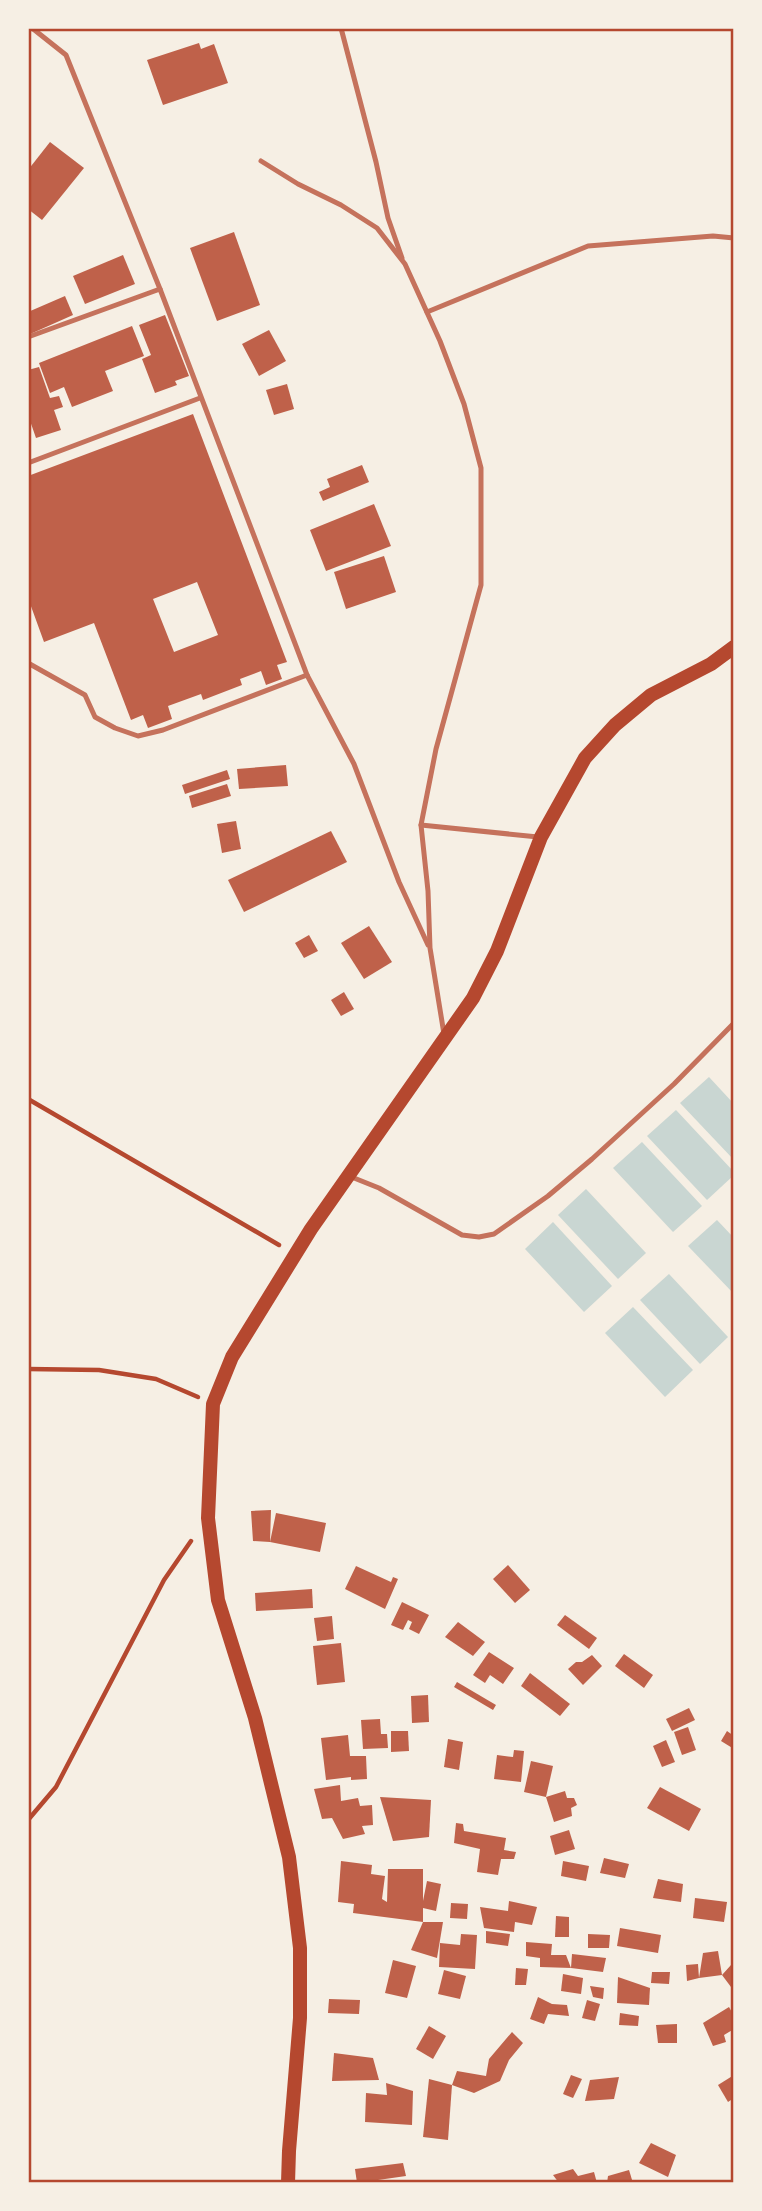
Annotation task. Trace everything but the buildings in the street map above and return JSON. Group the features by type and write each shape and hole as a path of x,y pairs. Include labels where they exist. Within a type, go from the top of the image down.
{"main road":[{"path":"288,2183 300,2018 300,1948 289,1857 255,1718 218,1600 208,1518 213,1404 232,1357 295,1254 473,998 497,951 541,837 585,758 615,725 651,695 711,664 734,648"}],"lane":[{"path":"32,28 66,55 160,289 307,675 354,764 399,882 430,948"},
{"path":"341,28 388,218 464,404 481,468 481,585 436,749 421,825 428,891 430,948 444,1037"},
{"path":"261,161 377,228 405,264"},
{"path":"426,312 588,246 713,236 734,238"},
{"path":"28,337 160,289"},
{"path":"28,463 201,398"},
{"path":"28,663 85,695 96,717 115,728 138,736 163,730 307,675"},
{"path":"421,825 541,837"},
{"path":"349,1176 379,1188 462,1235 479,1237 494,1234 548,1196 592,1159 674,1084 734,1023"}],"path":[{"path":"28,1099 295,1254"},
{"path":"28,1369 100,1370 156,1379 213,1404"},
{"path":"28,1820 56,1787 164,1580 208,1518"}],"shaded area":[{"path":"709,1077 734,1104 734,1160 680,1103"},
{"path":"676,1110 734,1172 707,1200 647,1136"},
{"path":"642,1142 702,1206 673,1232 613,1168"},
{"path":"586,1189 646,1253 618,1279 558,1215"},
{"path":"717,1220 734,1238 734,1294 688,1246"},
{"path":"553,1222 612,1286 584,1312 525,1249"},
{"path":"669,1274 728,1337 700,1364 640,1300"},
{"path":"633,1307 693,1370 665,1397 605,1333"}]}
